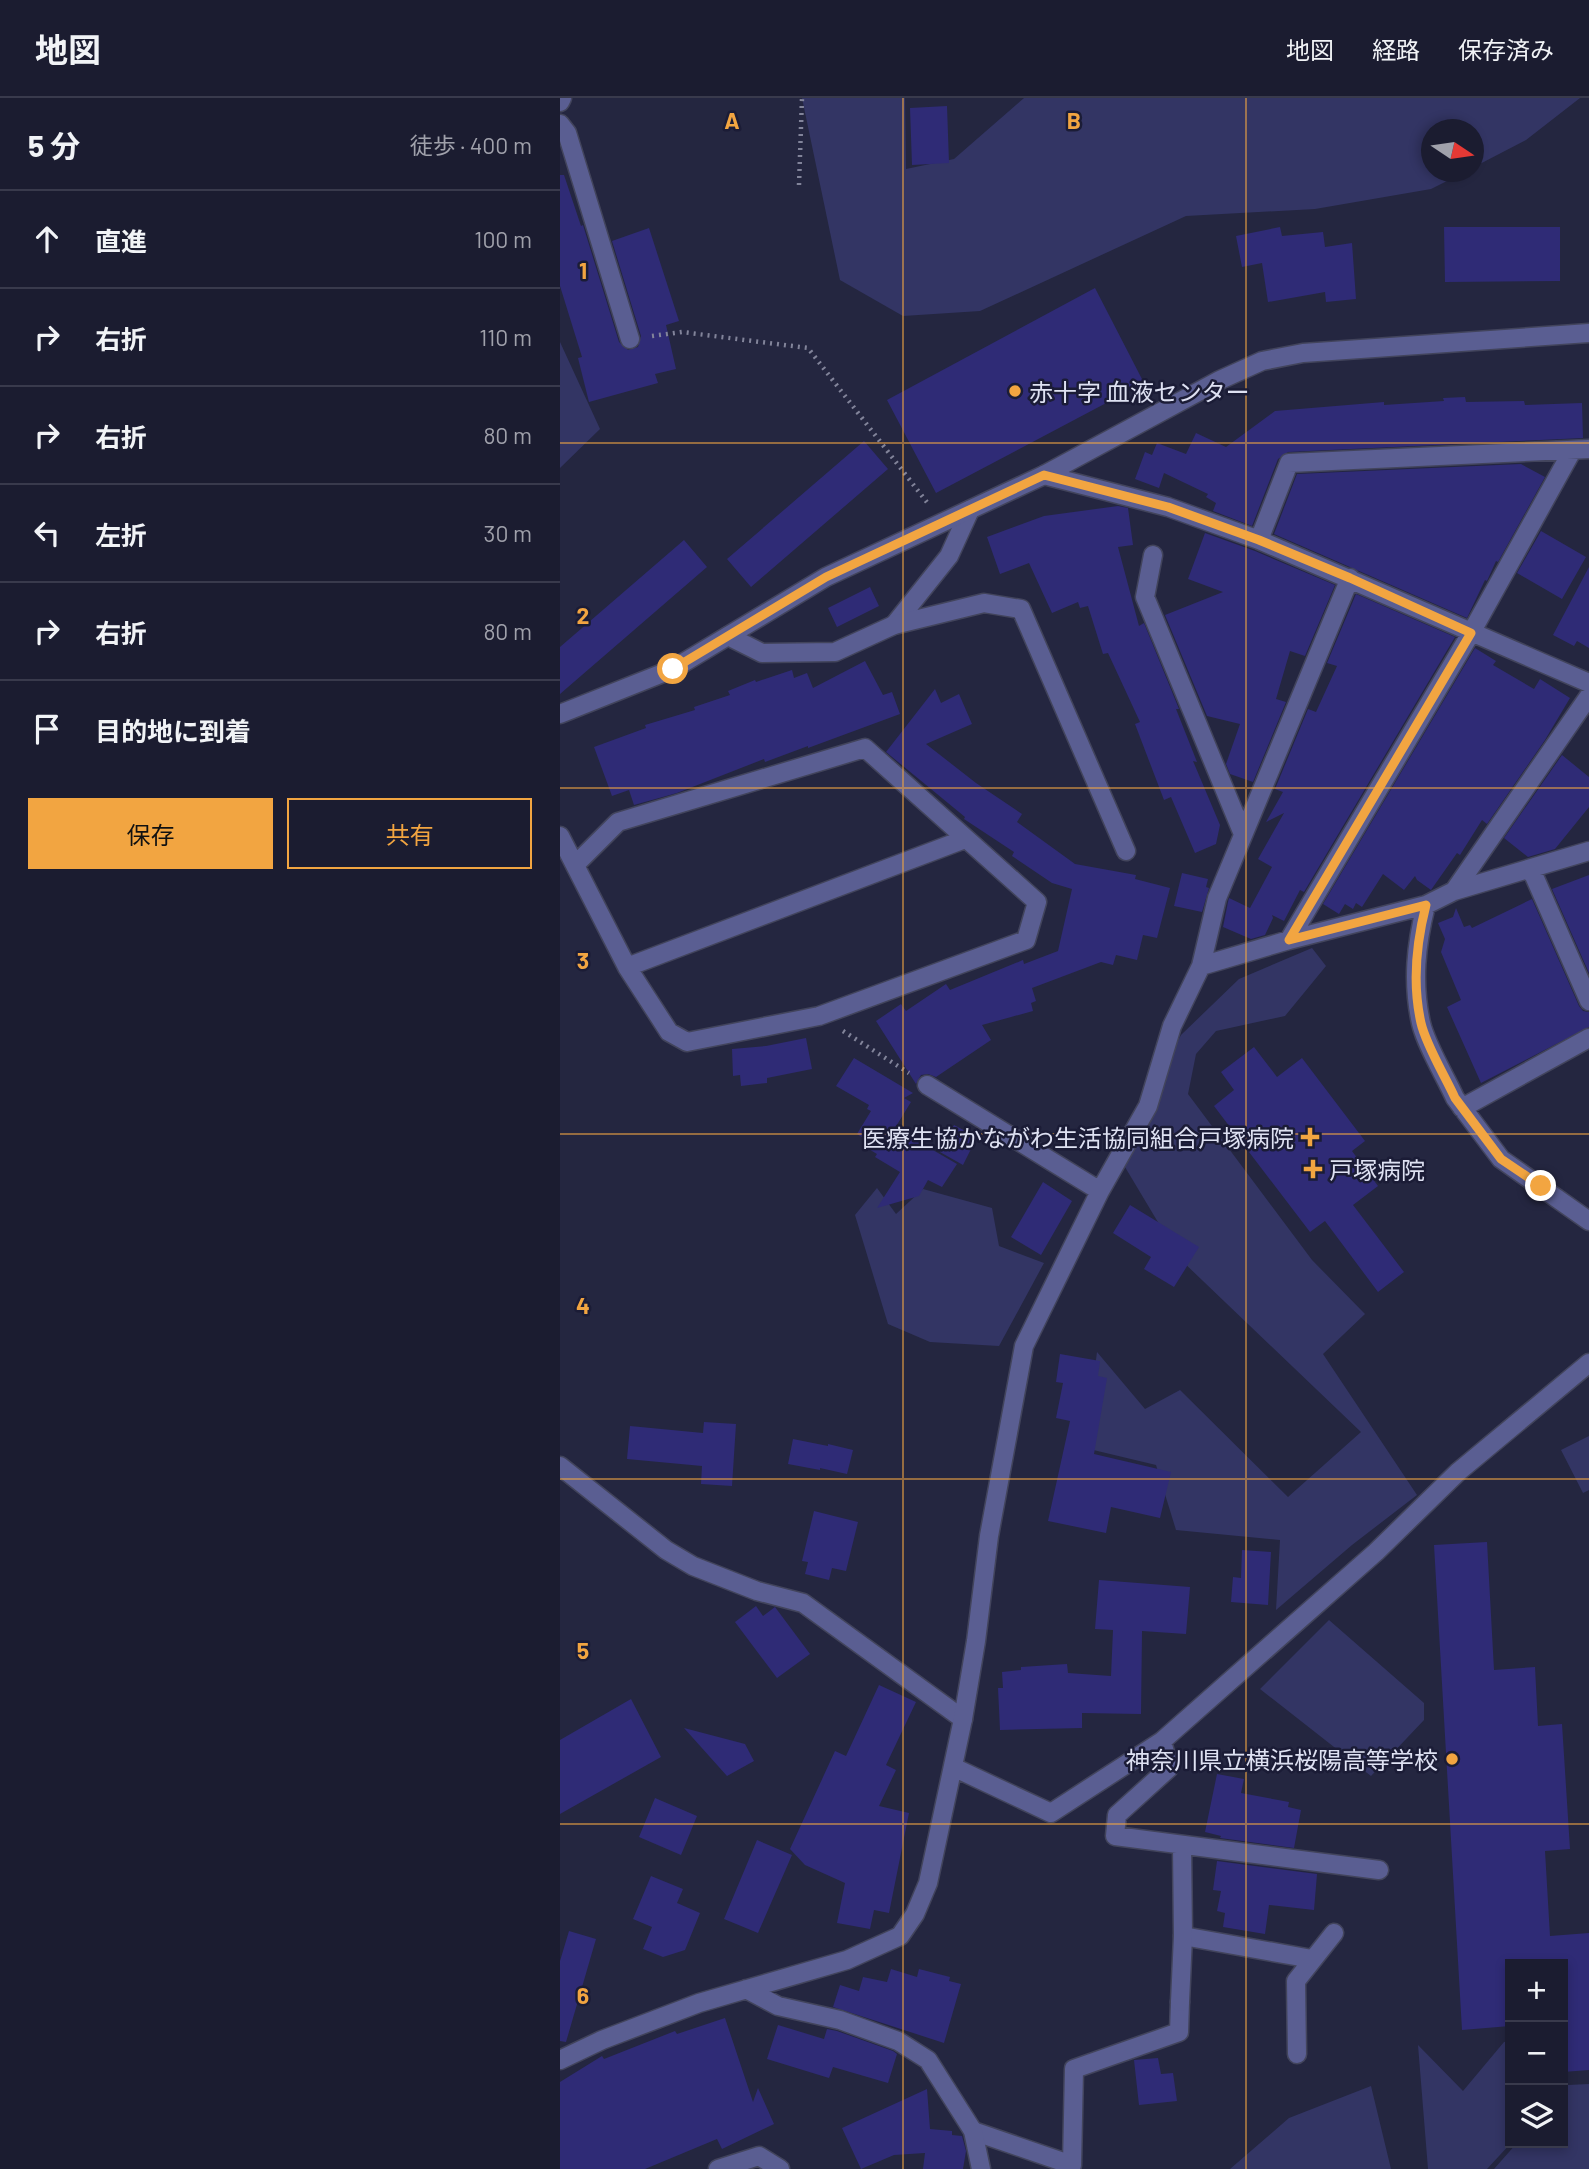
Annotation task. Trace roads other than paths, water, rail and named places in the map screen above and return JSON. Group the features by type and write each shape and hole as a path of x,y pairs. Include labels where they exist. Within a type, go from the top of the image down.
{"street":[{"path":"560,124 567,132 631,339"},
{"path":"560,714 673,669 826,577 1044,475 1220,380 1262,361 1303,353 1589,333"},
{"path":"1259,540 1289,463 1580,450"},
{"path":"1289,940 1580,450"},
{"path":"1044,475 1168,507 1259,540 1589,683"},
{"path":"894,625 949,556 970,510"},
{"path":"1153,555 1145,597 1242,834"},
{"path":"560,2060 614,2035 699,2003 847,1961 900,1936 915,1914 928,1883 963,1719 989,1536 1024,1346 1101,1191 1148,1106 1172,1026 1201,966 1217,898 1350,578"},
{"path":"728,636 762,653 835,652 894,625 984,603 1020,609 1126,851"},
{"path":"1454,891 1589,696"},
{"path":"560,836 627,967 669,1032 687,1042 819,1016 1026,940 1037,902 865,748 618,822 575,865"},
{"path":"627,967 965,839"},
{"path":"1201,966 1426,905 1454,891 1589,851"},
{"path":"1531,869 1589,1002"},
{"path":"1426,905 1418,935 1414,974 1422,1025 1455,1098 1501,1159 1589,1221"},
{"path":"1462,1108 1589,1038"},
{"path":"927,1085 1101,1191"},
{"path":"953,1767 1051,1813 1162,1741 1376,1552 1458,1472 1589,1363"},
{"path":"560,1466 666,1550 693,1566 757,1591 803,1603 963,1719"},
{"path":"1162,1741 1169,1768 1117,1815 1115,1836 1380,1870"},
{"path":"972,2131 1072,2165 1074,2069 1179,2032 1183,1936 1182,1846"},
{"path":"1297,2054 1296,1981 1334,1933"},
{"path":"1183,1936 1312,1959"},
{"path":"746,1989 778,2006 840,2020 898,2041 928,2060 972,2131 981,2169"},
{"path":"718,2169 759,2156 780,2169"}],"place":[{"name":"赤十字 血液センター","path":"1015,391"},
{"name":"医療生協かながわ生活協同組合戸塚病院","path":"1310,1137"},
{"name":"戸塚病院","path":"1313,1169"},
{"name":"神奈川県立横浜桜陽高等学校","path":"1452,1759"}]}
